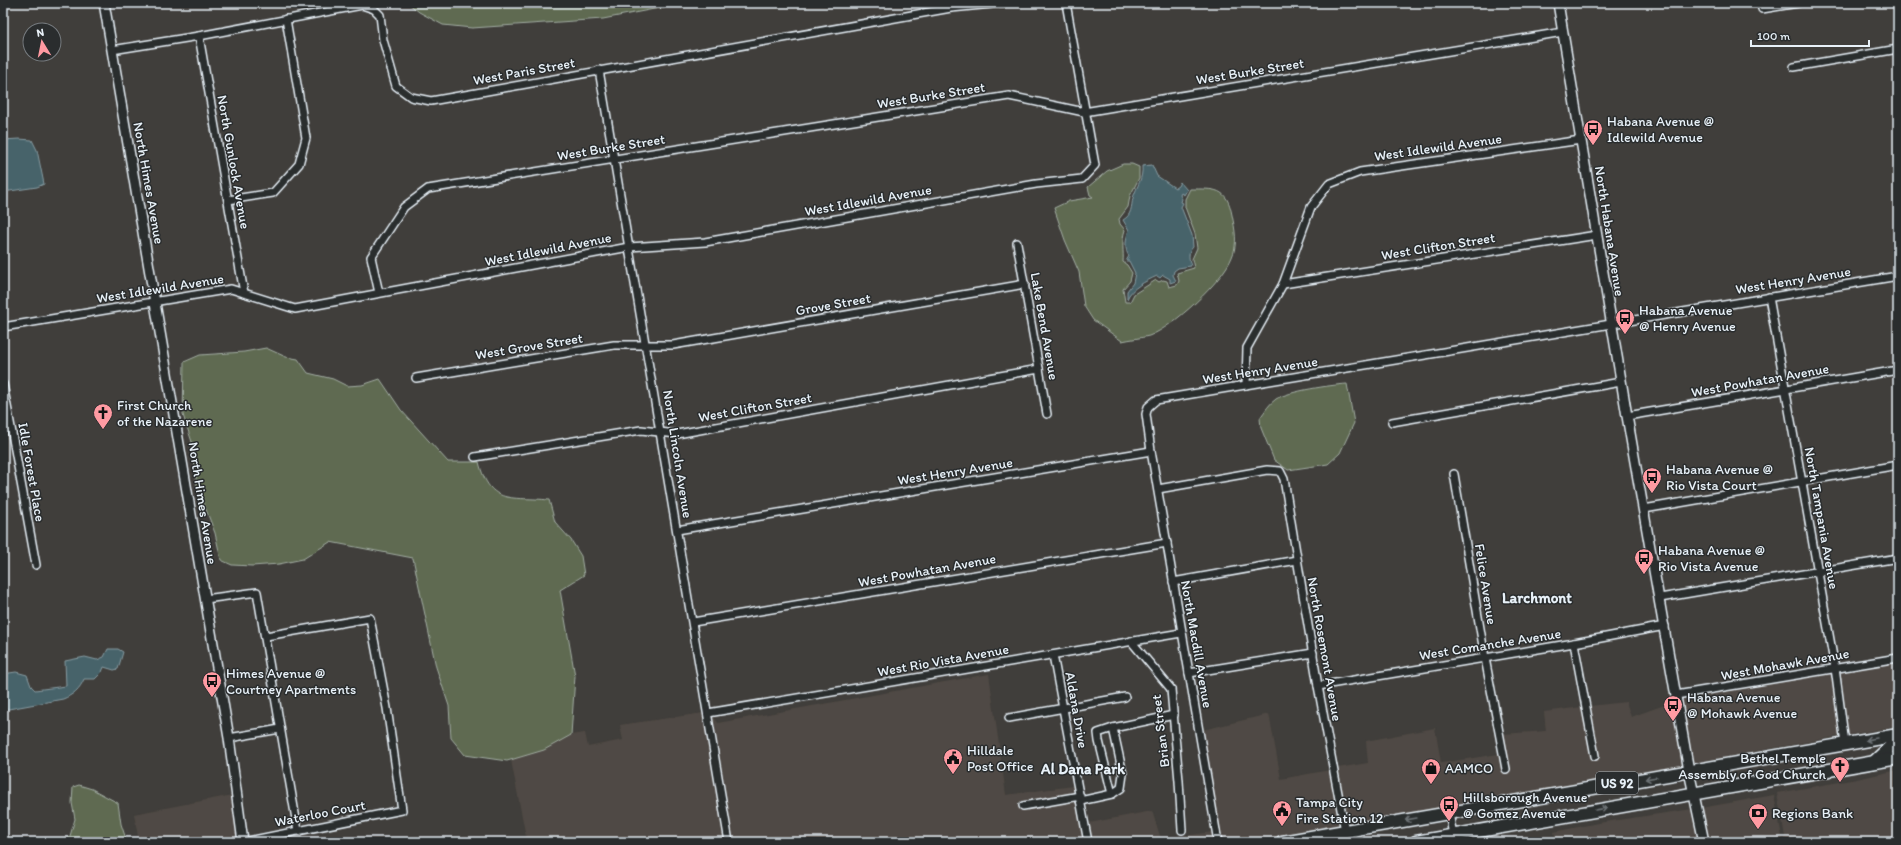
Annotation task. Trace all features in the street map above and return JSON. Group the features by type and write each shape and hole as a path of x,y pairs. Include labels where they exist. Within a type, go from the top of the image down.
{"main road":[{"name":"US 92","path":"1282,842 1898,735"},
{"path":"1874,762 1891,746 1898,745"},
{"name":"US 92","path":"1416,842 1453,839 1694,793 1898,758"},
{"path":"1320,842 1339,839 1345,831"}],"street":[{"name":"North Himes Avenue","path":"104,3 156,302 228,738 243,842"},
{"name":"West Paris Street","path":"112,50 199,36 362,5 374,9 380,15 383,40 396,86 411,97 431,101 951,8 1003,3"},
{"path":"1066,3 1084,112"},
{"name":"North Habana Avenue","path":"1558,3 1598,235 1621,382 1665,626 1689,771 1704,842"},
{"path":"1761,3 1762,10 1798,3"},
{"path":"228,200 273,193 299,164 306,138 286,19"},
{"name":"West Burke Street","path":"379,293 371,257 404,207 428,189 1009,96 1084,112 1563,32"},
{"name":"North Gunlock Avenue","path":"199,36 244,293"},
{"path":"1794,67 1898,49"},
{"name":"North Lincoln Avenue","path":"599,70 729,842"},
{"name":"West Idlewild Avenue","path":"3,327 232,289 295,309 629,247 705,242 1036,184 1082,179 1095,165 1084,112"},
{"name":"West Idlewild Avenue","path":"1246,385 1247,348 1283,284 1311,207 1329,184 1343,177 1360,172 1581,140"},
{"name":"West Clifton Street","path":"1283,284 1598,235"},
{"name":"Lake Bend Avenue","path":"1017,243 1047,414"},
{"name":"West Henry Avenue","path":"677,530 1151,451 1146,414 1148,407 1156,400 1898,276"},
{"name":"Grove Street","path":"646,344 673,345 1025,284"},
{"name":"North Tampania Avenue","path":"1769,297 1835,668 1845,744"},
{"name":"West Grove Street","path":"416,378 614,345 646,344"},
{"name":"West Clifton Street","path":"475,457 641,430 677,434 1039,370"},
{"name":"West Powhatan Avenue","path":"1627,416 1898,370"},
{"path":"1392,422 1621,382"},
{"name":"Idle Forest Place","path":"3,384 36,565"},
{"name":"North Macdill Avenue","path":"1151,451 1218,842"},
{"path":"1644,509 1898,465"},
{"name":"North Rosemont Avenue","path":"1158,489 1267,470 1280,471 1284,479 1318,686 1345,831"},
{"name":"Felice Avenue","path":"1454,474 1485,658 1506,769"},
{"name":"West Powhatan Avenue","path":"693,622 1167,543"},
{"path":"1660,598 1898,558"},
{"path":"1173,582 1297,560"},
{"path":"205,599 257,592 266,636 280,729 298,831"},
{"name":"Waterloo Court","path":"243,842 402,810 387,708 370,618 266,636"},
{"name":"West Comanche Avenue","path":"1318,686 1574,644 1665,626"},
{"name":"West Rio Vista Avenue","path":"708,713 1182,633"},
{"name":"Brian Street","path":"1131,641 1170,689 1174,715 1182,830"},
{"path":"1574,644 1595,756"},
{"path":"1189,673 1313,653"},
{"name":"Aldana Drive","path":"1053,654 1088,842"},
{"name":"West Mohawk Avenue","path":"1676,695 1898,658"},
{"path":"1009,718 1125,697"},
{"path":"1112,794 1098,733 1113,728 1174,715"},
{"path":"1023,806 1112,794 1121,788 1123,774 1113,728"},
{"path":"228,738 280,729"},
{"path":"1449,812 1453,839"}],"shaded area":[{"path":"1898,663 1898,726 1848,735 1840,673"},
{"path":"989,674 1006,795 1074,786 1075,792 1018,802 1020,811 1076,801 1084,842 734,842 713,716 718,723"},
{"path":"1832,674 1840,736 1692,763 1681,700"},
{"path":"1626,702 1631,717 1673,702 1684,765 1348,825 1338,768 1368,763 1366,741 1435,728 1441,763 1499,754 1503,774 1510,773 1503,734 1546,731 1544,712 1582,707 1592,761 1600,759 1590,706"},
{"path":"704,713 725,842 527,842 511,760 544,750 571,735 585,733 588,747 623,740 620,725"},
{"path":"1269,714 1281,779 1330,770 1340,827 1251,842 1222,842 1203,730"},
{"path":"1898,770 1898,842 1786,842 1777,793"},
{"path":"233,795 239,842 139,842 134,814"},
{"path":"1774,795 1783,842 1708,842 1701,808"},
{"path":"1693,809 1700,842 1556,842 1554,832 1598,823"},
{"path":"1152,811 1161,839 1213,832 1214,842 1092,842 1089,823"}],"green space":[{"path":"408,3 685,3 603,19 472,28 443,25 419,12"},
{"path":"1123,164 1132,164 1139,167 1139,178 1130,196 1128,207 1119,219 1120,224 1125,230 1123,242 1123,262 1132,273 1130,281 1123,289 1125,302 1130,302 1134,294 1156,280 1159,282 1163,280 1167,281 1169,287 1177,285 1179,281 1177,273 1194,268 1192,259 1197,248 1195,234 1185,207 1185,199 1190,189 1213,190 1223,194 1227,199 1234,226 1235,247 1227,267 1219,278 1196,302 1171,323 1149,336 1122,341 1093,320 1084,306 1079,272 1065,240 1054,208 1069,201 1093,197 1090,195 1088,187 1107,171"},
{"path":"266,348 286,357 298,359 308,373 333,379 347,386 362,385 380,379 401,410 448,462 479,462 484,476 496,493 514,498 549,500 555,522 571,540 581,556 584,575 560,590 575,676 571,735 544,750 507,761 465,755 451,738 449,706 436,667 413,558 330,542 303,559 279,564 252,566 232,565 221,560 215,533 197,486 192,442 183,415 184,362 200,355 244,352"},
{"path":"1347,384 1354,423 1340,453 1328,464 1288,470 1274,460 1261,428 1260,418 1271,403 1276,399 1290,393"},
{"path":"79,785 92,789 118,803 121,824 127,842 61,842 70,836 75,819 72,803 73,787"}],"water":[{"path":"3,140 32,140 37,150 44,184 37,187 3,192"},
{"path":"1152,165 1157,176 1175,188 1180,182 1187,190 1184,195 1181,193 1180,195 1182,199 1181,202 1183,203 1181,207 1192,235 1193,247 1189,256 1191,266 1178,268 1174,271 1173,275 1176,281 1170,283 1170,279 1163,275 1160,278 1157,276 1148,280 1135,288 1127,299 1127,291 1133,283 1135,273 1129,261 1126,261 1129,256 1126,250 1126,243 1129,230 1123,220 1128,216 1131,210 1133,198 1141,179 1142,166"},
{"path":"108,649 118,649 123,652 118,669 114,670 104,667 102,672 95,679 84,679 76,691 63,699 3,710 3,674 16,672 27,675 31,686 35,690 66,686 65,661 85,657 97,660 104,657"}],"place":[{"name":"Habana Avenue @ Idlewild Avenue","path":"1593,146"},
{"name":"Habana Avenue @ Henry Avenue","path":"1625,335"},
{"name":"First Church of the Nazarene","path":"103,430"},
{"name":"Habana Avenue @ Rio Vista Court","path":"1652,494"},
{"name":"Habana Avenue @ Rio Vista Avenue","path":"1644,575"},
{"name":"Himes Avenue @ Courtney Apartments","path":"212,698"},
{"name":"Habana Avenue @ Mohawk Avenue","path":"1673,722"},
{"name":"Hilldale Post Office","path":"953,775"},
{"name":"Bethel Temple Assembly of God Church","path":"1840,783"},
{"name":"AAMCO","path":"1431,785"},
{"name":"Hillsborough Avenue @ Gomez Avenue","path":"1449,822"},
{"name":"Tampa City Fire Station 12","path":"1282,827"},
{"name":"Regions Bank","path":"1758,830"}],"district":[{"name":"Larchmont","path":"1537,598"},
{"name":"Al Dana Park","path":"1083,769"}]}
